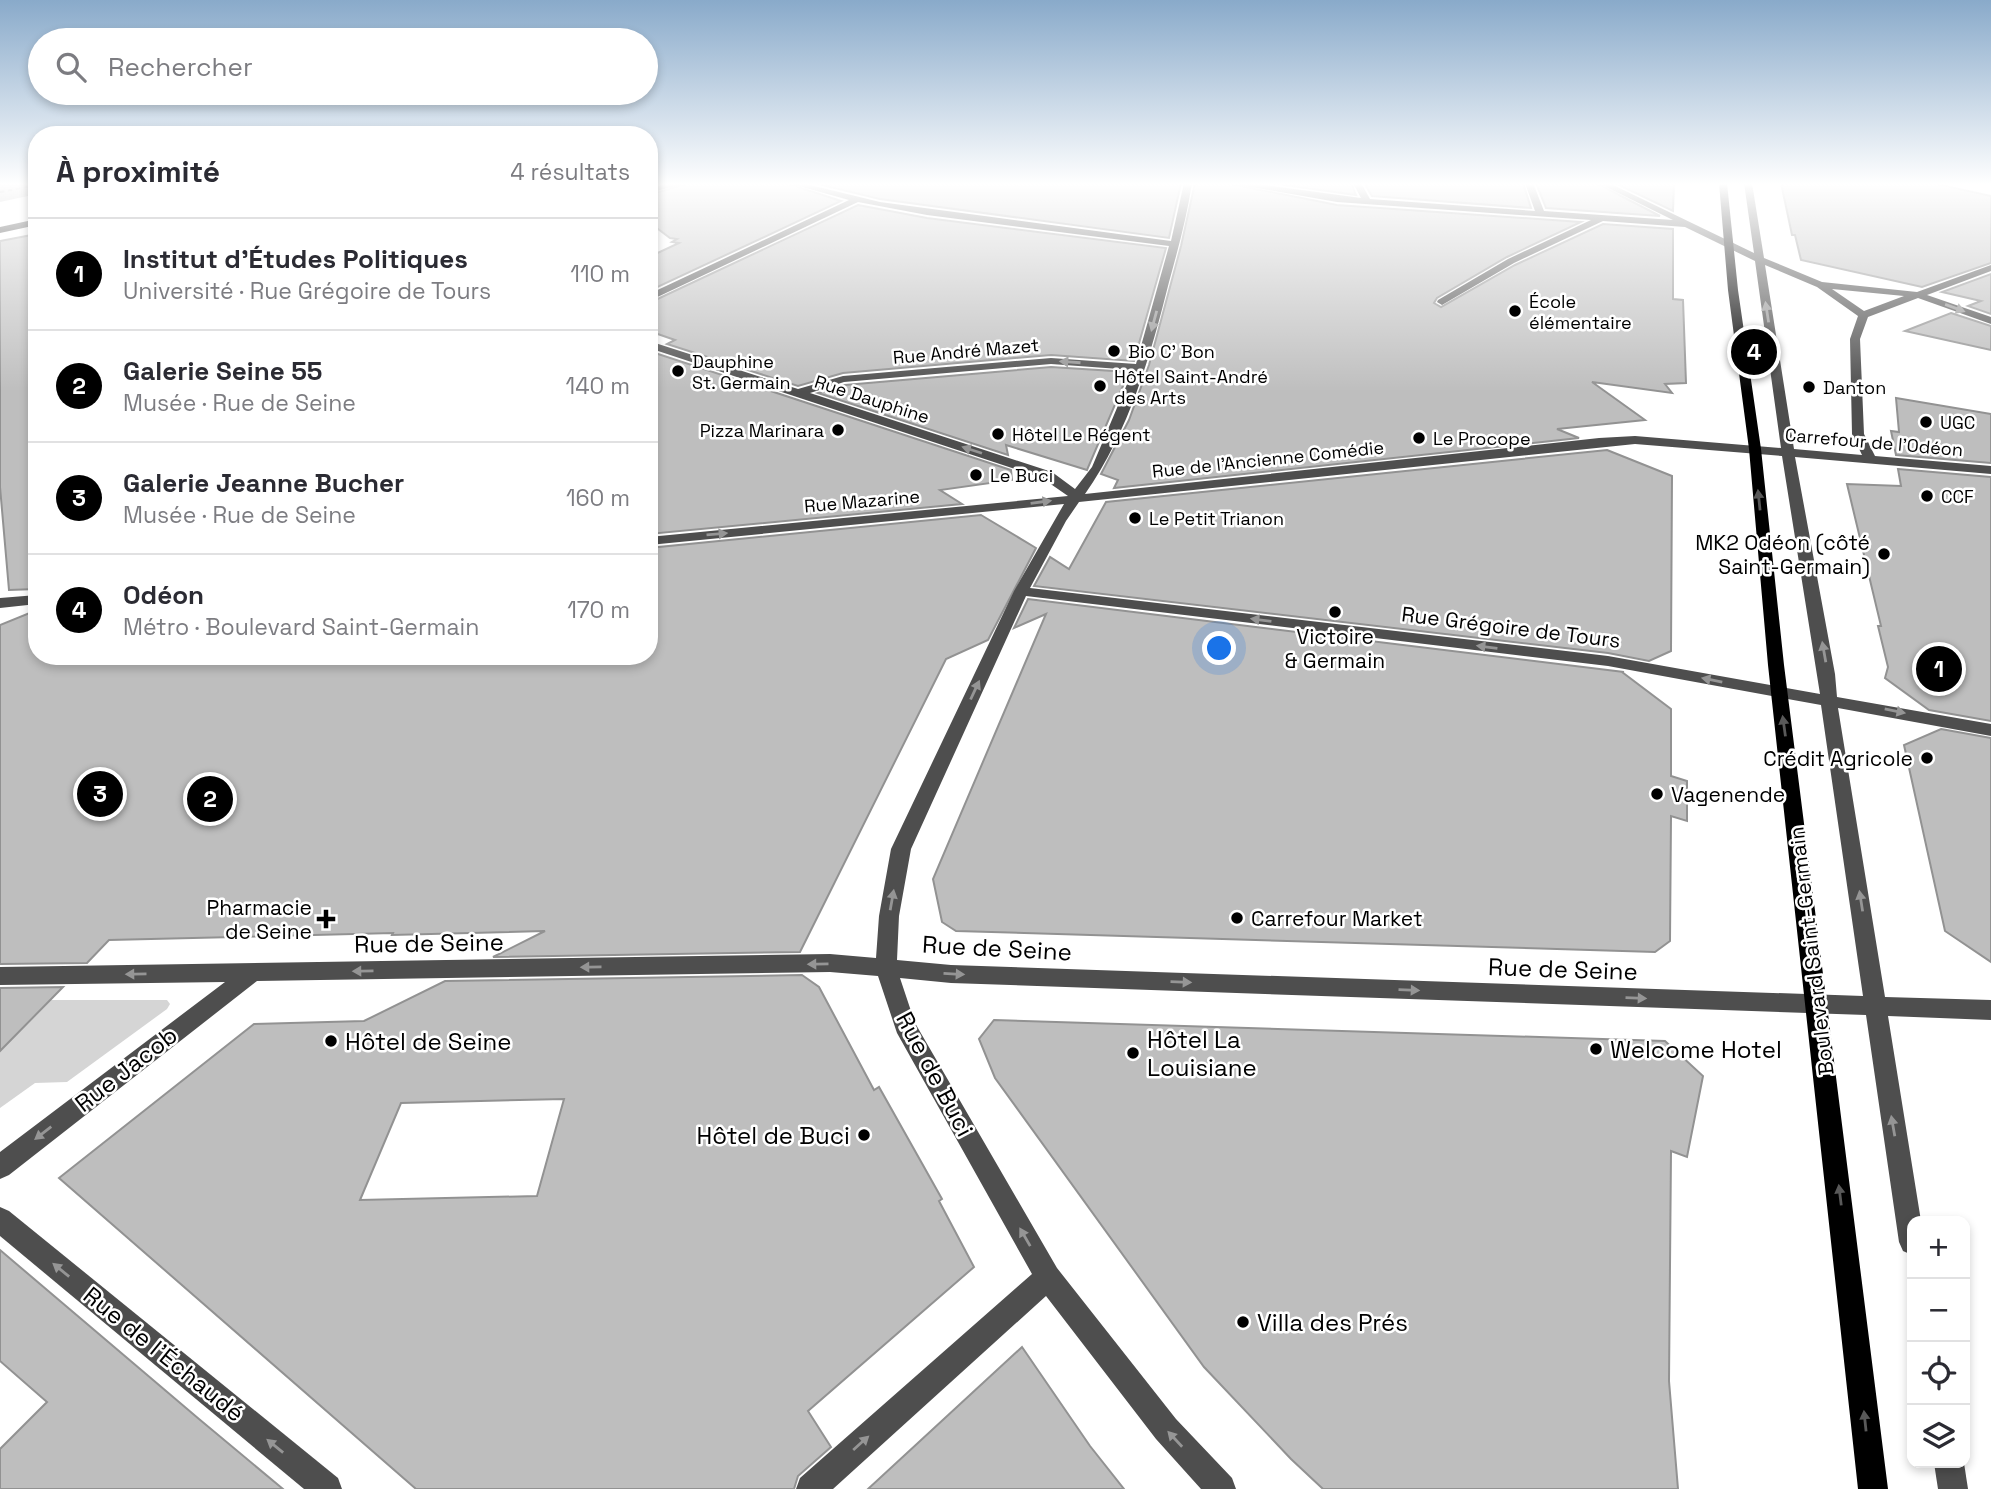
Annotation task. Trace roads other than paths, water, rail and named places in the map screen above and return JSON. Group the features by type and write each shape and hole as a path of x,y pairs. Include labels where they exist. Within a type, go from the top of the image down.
{"main road":[{"name":"Boulevard Saint-Germain","path":"1731,252 1733,290 1755,449 1779,693 1873,1489"}],"street":[{"path":"658,294 745,252"},
{"name":"Rue de Buci","path":"1173,252 1145,355 1098,467 1059,521 1021,591 901,849 889,916 886,968 905,1026 1048,1277 1166,1430 1221,1489"},
{"path":"1442,302 1529,252"},
{"path":"1744,252 1820,285 1863,315"},
{"path":"1758,252 1788,452 1825,661 1829,702 1867,941 1874,1006 1908,1216"},
{"path":"1863,315 1991,268"},
{"path":"1820,285 1918,295 1991,321"},
{"path":"1863,315 1855,339 1858,434 1871,460"},
{"name":"Rue Dauphine","path":"658,347 1047,475 1078,497"},
{"name":"Rue André Mazet","path":"799,393 843,379 1037,362 1138,367"},
{"name":"Rue de l'Ancienne Comédie","path":"1078,497 1599,442 1635,440 1755,449"},
{"name":"Carrefour de l'Odéon","path":"1755,449 1991,470"},
{"name":"Rue Mazarine","path":"658,540 974,510 1078,497"},
{"name":"Rue Grégoire de Tours","path":"1021,591 1608,661 1991,730"},
{"path":"0,603 28,600"},
{"name":"Rue de Seine","path":"0,976 830,963 951,974 1991,1010"},
{"name":"Rue Jacob","path":"0,1167 253,972"},
{"name":"Rue de l'Échaudé","path":"0,1220 327,1489"},
{"path":"811,1489 1048,1277"},
{"path":"1950,1468 1953,1489"}],"place":[{"name":"École élémentaire","path":"1515,311"},
{"name":"Bio C' Bon","path":"1114,351"},
{"name":"Odéon","path":"1754,352"},
{"name":"Dauphine St. Germain","path":"678,371"},
{"name":"Hôtel Saint-André des Arts","path":"1100,386"},
{"name":"Danton","path":"1809,387"},
{"name":"UGC","path":"1926,422"},
{"name":"Pizza Marinara","path":"838,430"},
{"name":"Hôtel Le Régent","path":"998,434"},
{"name":"Le Procope","path":"1419,438"},
{"name":"Le Buci","path":"976,475"},
{"name":"CCF","path":"1927,496"},
{"name":"Le Petit Trianon","path":"1135,518"},
{"name":"MK2 Odéon (côté Saint-Germain)","path":"1884,554"},
{"name":"Victoire & Germain","path":"1335,612"},
{"name":"Institut d'Études Politiques","path":"1939,669"},
{"name":"Crédit Agricole","path":"1927,758"},
{"name":"Galerie Jeanne Bucher","path":"100,794"},
{"name":"Vagenende","path":"1657,794"},
{"name":"Galerie Seine 55","path":"210,799"},
{"name":"Carrefour Market","path":"1237,918"},
{"name":"Pharmacie de Seine","path":"326,919"},
{"name":"Hôtel de Seine","path":"331,1041"},
{"name":"Welcome Hotel","path":"1596,1049"},
{"name":"Hôtel La Louisiane","path":"1133,1053"},
{"name":"Hôtel de Buci","path":"864,1135"},
{"name":"Villa des Prés","path":"1243,1322"}]}
